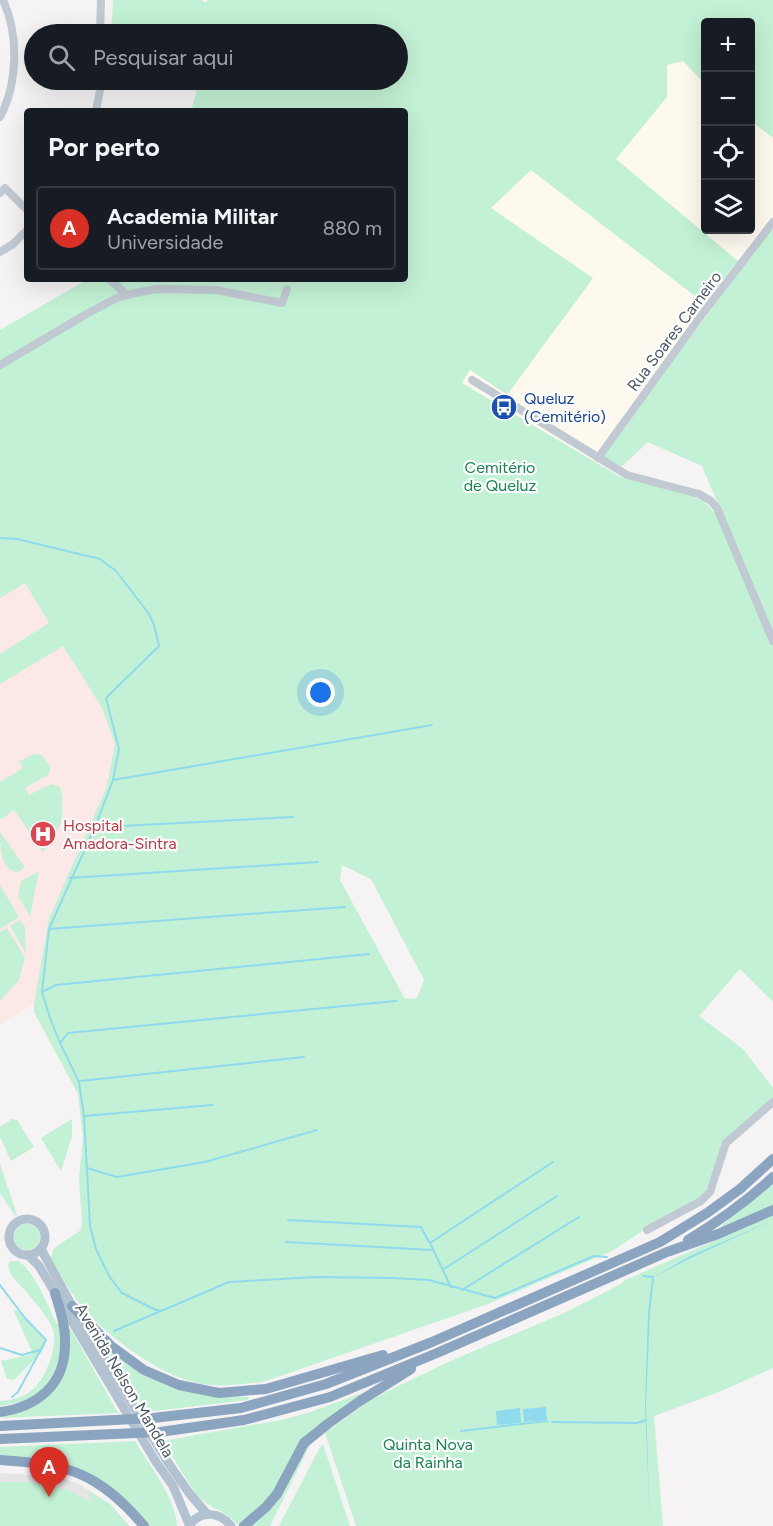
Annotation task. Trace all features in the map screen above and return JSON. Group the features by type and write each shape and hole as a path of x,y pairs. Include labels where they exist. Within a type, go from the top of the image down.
{"highway":[{"path":"0,1426 153,1418 241,1408 326,1384 432,1342 660,1242 740,1189 773,1159"},
{"path":"667,1252 714,1224 749,1199 773,1177"},
{"path":"0,1439 160,1431 244,1420 330,1397 667,1252 718,1234 773,1210"},
{"path":"0,1412 13,1410 33,1402 49,1389 59,1372 65,1344 64,1323 55,1293"},
{"path":"72,1306 111,1346 144,1370 179,1385 219,1393 266,1389 432,1342"},
{"path":"244,1526 277,1494 304,1443 360,1401 436,1353"},
{"path":"0,1461 41,1462 62,1466 80,1473 111,1493 144,1526"}],"main road":[{"path":"31,1220 41,1226 45,1240 41,1249 28,1256 16,1251 9,1240 12,1227 18,1222 31,1220"},
{"name":"Avenida Nelson Mandela","path":"41,1249 156,1462 173,1486 189,1525"},
{"name":"Avenida Nelson Mandela","path":"28,1256 39,1266 119,1391 189,1493 207,1514"},
{"path":"189,1525 200,1516 207,1514 221,1516 231,1526"}],"street":[{"path":"0,117 11,84 14,57 12,31 3,0"},
{"path":"100,24 101,0"},
{"path":"97,108 100,90"},
{"path":"0,193 5,188 24,207"},
{"name":"Rua Soares Carneiro","path":"598,458 703,313 773,222"},
{"path":"0,252 24,233"},
{"path":"113,282 127,295"},
{"path":"0,365 90,312 127,295 157,289 216,290 282,303 287,289"},
{"path":"472,380 627,475 699,494 711,501 717,508 773,641"},
{"path":"647,1230 701,1201 710,1192 726,1143 773,1102"}],"shaded area":[{"path":"683,60 701,80 701,234 755,234 755,124 773,138 773,226 603,455 599,464 462,383 469,370 593,278 490,208 531,170 704,302 664,200 616,159 667,97 667,65"},
{"name":"Hospital Amadora-Sintra","path":"14,566 102,708 115,744 106,789 49,918 34,1004 0,1024 0,574"},
{"path":"0,1473 59,1477 79,1484 110,1504 129,1526 0,1526"}],"green space":[{"name":"Cemitério de Queluz","path":"113,0 201,0 206,3 208,0 773,0 773,138 755,124 755,18 701,18 701,80 683,61 667,65 667,97 616,159 701,230 701,234 706,234 738,261 704,303 531,170 491,208 593,278 507,395 470,370 462,383 620,477 687,493 704,502 714,512 722,513 702,466 648,442 622,466 598,458 603,455 773,226 773,1002 740,969 699,1016 743,1049 773,1088 773,1102 726,1143 701,1201 652,1225 612,1251 488,1304 263,1382 228,1385 202,1384 180,1378 135,1353 106,1331 84,1309 66,1285 51,1259 53,1249 81,1230 79,1177 83,1138 78,1094 34,1012 34,1004 49,918 106,789 115,744 102,708 63,646 0,684 0,654 49,623 25,583 0,598 0,330 83,282 408,282 408,108 192,108 196,90 408,90 408,24 112,24","holes":["342,865 371,879 424,980 417,998 405,999 340,880"]},
{"path":"33,754 42,755 51,768 49,774 25,788 29,795 51,784 60,787 63,805 58,830 43,852 14,810 0,820 0,782 23,768 19,762"},
{"path":"0,832 25,867 18,872 12,871 4,863"},
{"path":"39,871 30,916 18,896 21,881"},
{"path":"0,885 19,917 0,929"},
{"path":"20,920 25,927 26,953 10,926"},
{"path":"7,928 25,958 19,980 0,1001 0,932"},
{"path":"12,1119 17,1120 34,1147 11,1161 0,1137 0,1127"},
{"path":"72,1119 72,1136 61,1171 41,1138"},
{"path":"0,1164 17,1215 15,1216 0,1193"},
{"path":"773,1182 773,1206 719,1228"},
{"name":"Quinta Nova da Rainha","path":"773,1215 773,1368 719,1392 654,1416 663,1526 356,1526 325,1433 371,1400 396,1387 455,1359 564,1313 625,1280"},
{"path":"27,1224 37,1227 40,1237 37,1247 27,1250 17,1247 14,1237 17,1227"},
{"path":"11,1261 18,1261 35,1280 56,1323 59,1324 61,1344 57,1365 40,1391 24,1401 0,1406 0,1401 20,1397 36,1386 50,1362 54,1343 54,1334 48,1320 11,1275 8,1264"},
{"path":"17,1310 46,1342 42,1352 14,1380 7,1379 1,1361 33,1354 14,1311"},
{"path":"70,1328 118,1413 2,1418 5,1414 48,1394"},
{"path":"97,1336 116,1354 206,1395 249,1397 248,1400 146,1412 133,1389 97,1340"},
{"path":"376,1388 307,1436 269,1498 239,1526 196,1495 163,1441 286,1419"},
{"path":"135,1441 167,1493 177,1526 149,1526 115,1489 92,1475 0,1457 0,1447"},
{"path":"312,1441 270,1526 248,1526 268,1509 303,1447"},
{"path":"323,1444 350,1526 279,1526 320,1447"},
{"path":"0,1482 29,1482 69,1490 92,1503 87,1490 110,1504 129,1526 0,1526"}],"water":[{"path":"773,1220 654,1277 646,1405 650,1526 645,1405 648,1313 652,1278 690,1256"},
{"path":"546,1407 547,1420 524,1422 523,1409"},
{"path":"520,1408 521,1423 497,1425 496,1411"}],"waterway":[{"path":"0,538 17,539 100,559 116,571 149,614 159,646 106,698 119,749 113,780 95,827 49,929 42,992 60,1043 79,1082 84,1116 90,1226 96,1249 109,1276 122,1293 161,1311"},
{"path":"113,780 432,725"},
{"path":"122,826 293,817"},
{"path":"70,878 318,862"},
{"path":"49,929 345,907"},
{"path":"42,992 56,985 369,954"},
{"path":"60,1043 68,1033 396,1001"},
{"path":"80,1081 304,1057"},
{"path":"84,1116 213,1105"},
{"path":"87,1168 117,1177 205,1162 317,1130"},
{"path":"451,1287 430,1243 553,1162"},
{"path":"444,1269 557,1196"},
{"path":"462,1290 579,1217"},
{"path":"288,1220 421,1227 429,1242"},
{"path":"286,1242 433,1250"},
{"path":"114,1331 229,1282 317,1277 429,1280 495,1298 594,1256 607,1257"},
{"path":"643,1276 653,1277"},
{"path":"0,1285 25,1318 46,1340 18,1392 12,1397"},
{"path":"0,1348 22,1355 40,1350"},
{"path":"552,1422 637,1423 646,1420"},
{"path":"461,1431 547,1421"}],"place":[{"name":"Queluz (Cemitério)","path":"504,407"},
{"name":"Hospital Amadora-Sintra","path":"43,834"},
{"name":"Academia Militar","path":"49,1497"}]}
